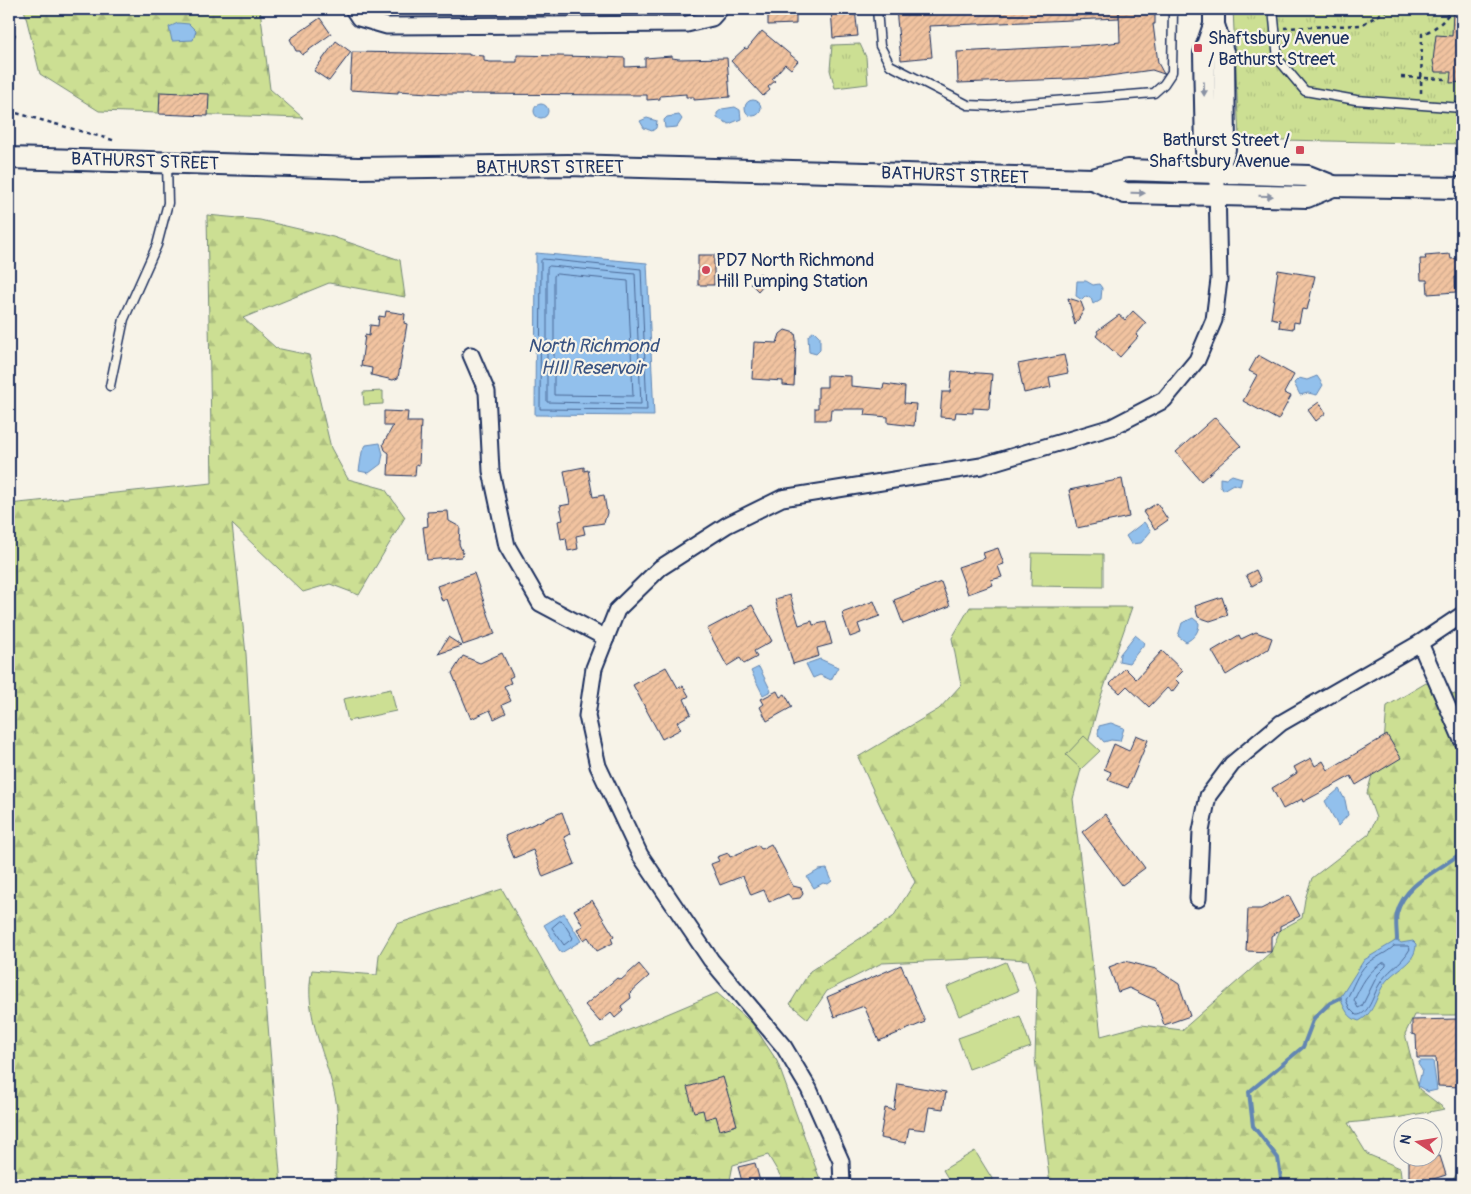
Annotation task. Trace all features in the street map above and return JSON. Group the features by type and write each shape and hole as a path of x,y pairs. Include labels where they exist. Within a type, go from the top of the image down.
{"main road":[{"path":"1214,17 1204,54 1206,151 1217,173"},
{"name":"BATHURST STREET","path":"9,158 358,168 568,165 1092,179 1127,170 1308,176 1333,186 1462,188"},
{"name":"BATHURST STREET","path":"1092,179 1125,193 1307,197 1333,186"}],"street":[{"path":"353,9 359,18 387,26 454,26 687,24 712,18 720,9"},
{"path":"842,1185 841,1161 809,1089 784,1046 711,960 640,855 598,766 586,716 594,668 617,610 660,568 728,525 782,498 980,466 1112,427 1164,400 1197,360 1214,320 1219,280 1217,173"},
{"path":"471,355 487,392 491,471 507,546 540,603 606,638"},
{"path":"1198,899 1201,831 1208,796 1232,764 1281,723 1420,643 1462,615"},
{"path":"1420,643 1462,740"}],"lane":[{"path":"876,9 880,46 890,65 968,105 990,106 1154,94 1172,72 1173,9"},
{"path":"1273,9 1278,59 1305,91 1356,100 1462,108"},
{"path":"110,386 124,319 157,245 168,203 167,162"}],"path":[{"path":"1275,28 1361,25 1389,9"},
{"path":"1421,93 1422,34 1433,30 1444,21 1451,9"},
{"path":"9,32 14,30 16,33 13,40 9,42"},
{"path":"1401,77 1446,79"},
{"path":"9,111 116,141"}],"green space":[{"path":"24,9 260,9 270,89 303,118 99,111 40,74"},
{"path":"1233,9 1462,9 1462,144 1239,139"},
{"path":"860,44 866,57 868,84 835,88 830,70 832,45"},
{"path":"207,215 260,220 333,237 400,260 405,297 329,283 243,318 276,348 309,355 331,448 348,479 385,489 405,517 359,595 330,584 303,592 232,524 246,654 266,1000 281,1185 9,1185 9,504 212,483"},
{"path":"383,391 383,404 364,405 363,392"},
{"path":"1032,553 1103,554 1103,587 1031,586"},
{"path":"970,607 1132,607 1100,699 1073,799 1101,1036 1142,1025 1182,1030 1271,952 1280,930 1302,918 1305,899 1312,878 1369,834 1376,818 1367,793 1374,768 1383,755 1387,706 1426,683 1462,697 1462,1015 1414,1015 1405,1034 1419,1089 1445,1109 1407,1116 1394,1116 1394,1118 1348,1123 1367,1154 1400,1168 1402,1185 1050,1185 1035,1058 1037,989 1028,960 993,958 882,963 827,991 808,1019 790,1004 810,971 893,917 915,882 858,757 939,709 961,685 952,638"},
{"path":"391,689 396,711 348,721 343,699"},
{"path":"1084,736 1100,751 1081,769 1066,755"},
{"path":"502,889 591,1046 717,993 752,1023 777,1061 822,1185 782,1185 781,1177 768,1155 733,1165 729,1185 335,1185 337,1110 310,1003 312,970 377,975 379,955 397,924"},
{"path":"1006,962 1018,991 959,1016 947,987"},
{"path":"1020,1016 1031,1047 969,1069 958,1038"},
{"path":"975,1151 996,1185 952,1185 943,1170"},
{"path":"1462,1173 1462,1185 1450,1185 1456,1175"}],"water":[{"path":"178,23 189,24 196,31 193,40 172,41 169,27"},
{"path":"753,100 759,102 761,108 759,114 753,116 747,114 745,108 747,102"},
{"path":"538,104 544,104 548,111 544,118 538,118 534,114 534,108"},
{"path":"735,107 740,110 741,119 729,124 717,118 717,113 722,109"},
{"path":"679,115 682,119 677,127 665,128 664,120 667,117"},
{"path":"647,118 657,121 656,128 652,131 644,128 640,121"},
{"name":"North Richmond HIll Reservoir","path":"536,253 647,263 654,416 535,415"},
{"path":"1077,281 1086,281 1093,285 1099,284 1102,288 1101,299 1093,304 1091,298 1085,297 1082,300 1076,296"},
{"path":"814,331 820,337 820,350 816,354 809,352 808,336"},
{"path":"1317,376 1323,385 1317,395 1308,393 1300,395 1294,383 1299,378 1307,380"},
{"path":"380,443 383,454 381,464 369,473 359,471 362,452 366,445"},
{"path":"1232,475 1242,478 1240,486 1233,484 1223,490 1220,485 1220,478 1226,479"},
{"path":"1144,522 1151,531 1141,543 1131,544 1126,536"},
{"path":"1193,618 1199,623 1198,629 1194,637 1186,642 1178,636 1182,623"},
{"path":"1135,635 1145,643 1129,663 1119,661 1120,654"},
{"path":"820,659 838,667 831,680 820,675 813,678 806,664"},
{"path":"759,667 771,691 763,695 751,671"},
{"path":"1111,723 1124,728 1120,741 1111,740 1104,742 1098,735 1099,726"},
{"path":"1339,789 1345,800 1348,815 1338,826 1325,801"},
{"path":"827,869 832,881 814,888 807,877 819,870"},
{"path":"564,913 581,941 561,953 544,925"},
{"path":"1397,940 1401,943 1413,941 1416,944 1413,956 1384,984 1369,1013 1359,1021 1355,1020 1347,1012 1340,998 1364,960"},
{"path":"1420,1061 1433,1061 1437,1090 1428,1092 1418,1086 1422,1070 1418,1064"}],"building":[{"path":"768,9 796,9 796,24 768,25"},
{"path":"831,9 855,9 858,36 833,38"},
{"path":"896,9 1119,9 1119,18 929,26 932,57 901,60"},
{"path":"1119,9 1155,9 1155,24 1153,24 1158,63 1164,74 1152,70 1095,78 958,83 957,52 1120,42"},
{"path":"1453,9 1462,9 1462,82 1450,83 1451,72 1435,72 1433,61 1436,35 1452,36"},
{"path":"320,18 331,34 302,55 300,51 296,51 290,39"},
{"path":"762,31 798,61 791,69 785,64 772,79 775,81 768,87 770,90 763,96 731,61 745,48 747,49"},
{"path":"336,41 351,52 329,81 314,71"},
{"path":"352,52 469,54 484,56 484,61 490,62 517,62 517,55 625,58 625,67 645,66 645,58 672,56 672,58 679,59 727,58 730,97 694,100 694,97 686,97 686,94 660,96 660,99 647,100 647,95 444,94 350,90"},
{"path":"160,92 209,94 208,116 159,114"},
{"path":"1450,254 1451,259 1462,258 1462,277 1455,277 1456,292 1428,294 1427,280 1421,280 1420,259 1426,259 1425,256"},
{"name":"PD7 North Richmond Hill Pumping Station","path":"698,255 714,255 714,285 698,285"},
{"path":"1278,270 1315,276 1307,310 1302,309 1299,323 1294,322 1293,329 1279,327 1280,320 1271,318"},
{"path":"760,273 767,281 758,291 750,283"},
{"path":"1068,298 1081,302 1084,310 1075,325"},
{"path":"386,311 405,314 404,323 407,324 398,378 393,380 371,375 372,368 361,366 365,335 369,336 370,325 378,326 379,316 385,317"},
{"path":"1133,311 1146,323 1136,335 1138,337 1120,357 1096,336 1097,331 1119,315 1125,320"},
{"path":"785,330 795,333 796,339 794,386 783,385 783,381 752,379 754,342 777,343 780,334"},
{"path":"1064,355 1068,373 1049,377 1051,387 1024,393 1018,364"},
{"path":"1258,355 1294,375 1284,393 1291,396 1278,420 1243,401 1257,375 1249,371"},
{"path":"952,371 992,374 989,409 973,408 973,413 956,412 955,418 940,417 942,392 950,392"},
{"path":"827,375 851,376 851,386 883,389 884,384 905,387 904,403 916,404 914,426 888,423 888,417 865,415 866,409 831,409 830,420 815,420 815,408 818,408 818,387 827,387"},
{"path":"1319,402 1326,413 1316,421 1308,410"},
{"path":"384,411 408,412 407,422 421,422 419,465 416,464 415,476 388,475 389,453 385,450 383,444 393,426 384,426"},
{"path":"1215,417 1241,446 1201,481 1176,452"},
{"path":"584,467 584,471 588,470 593,497 604,495 607,513 604,523 583,526 585,534 576,536 578,549 568,551 566,538 561,539 558,521 563,520 560,506 570,504 564,471"},
{"path":"1122,479 1129,517 1077,528 1069,490"},
{"path":"1157,503 1168,520 1155,529 1143,512"},
{"path":"448,511 449,521 460,527 459,544 463,553 461,557 427,560 423,527 428,526 427,512"},
{"path":"998,548 1004,564 998,566 1002,577 991,580 993,585 968,594 958,567 985,558 983,553"},
{"path":"1256,570 1261,581 1252,586 1246,575"},
{"path":"474,573 495,634 463,645 447,599 442,601 437,586"},
{"path":"941,582 950,606 903,624 894,600"},
{"path":"790,595 799,625 812,621 813,625 826,622 832,644 817,648 819,656 793,664 775,599"},
{"path":"1222,597 1228,615 1210,621 1198,617 1195,606"},
{"path":"874,601 880,616 858,624 861,633 850,637 842,613"},
{"path":"752,605 772,641 754,651 757,657 744,664 740,658 727,666 707,629"},
{"path":"1256,632 1272,638 1268,649 1226,675 1212,651 1239,635 1241,639"},
{"path":"448,637 462,646 438,654"},
{"path":"1162,651 1183,671 1175,679 1179,683 1172,692 1167,688 1149,707 1127,686 1120,693 1110,684 1125,668 1136,679"},
{"path":"502,653 513,676 509,678 511,683 504,686 511,701 502,705 506,713 494,719 490,710 471,719 452,673 463,656 480,663"},
{"path":"666,667 678,688 683,686 689,696 684,699 691,714 677,722 681,729 662,739 633,685"},
{"path":"777,691 780,697 785,694 792,707 767,721 760,707 764,704 761,699"},
{"path":"1136,735 1148,740 1128,788 1108,780 1111,772 1104,769 1114,744 1129,751"},
{"path":"1387,735 1401,758 1356,785 1351,776 1303,802 1302,799 1283,809 1272,788 1297,773 1294,767 1311,758 1315,766 1323,761 1328,770"},
{"path":"562,812 570,834 564,837 575,864 543,877 533,850 514,858 505,836"},
{"path":"1105,814 1145,868 1122,885 1082,832"},
{"path":"771,844 793,886 801,888 803,894 800,898 792,899 788,894 769,902 764,890 751,895 743,876 720,885 711,864 719,861 717,857 728,853 730,857 758,845 761,849"},
{"path":"1289,895 1300,916 1280,926 1280,930 1271,936 1271,952 1246,951 1248,909 1261,909"},
{"path":"592,900 614,936 611,938 613,943 597,951 588,937 584,940 577,929 583,926 574,910"},
{"path":"1125,961 1156,969 1179,984 1190,1016 1164,1025 1156,1001 1129,988 1118,992 1109,967"},
{"path":"639,964 649,976 630,993 631,998 621,1006 623,1011 615,1018 611,1013 600,1022 585,1005 617,978 621,980"},
{"path":"901,965 925,1022 879,1041 864,1006 834,1017 827,997"},
{"path":"1458,1019 1460,1087 1438,1086 1436,1058 1417,1058 1416,1035 1412,1034 1412,1020"},
{"path":"723,1077 737,1125 720,1130 716,1116 705,1119 703,1110 694,1112 687,1087"},
{"path":"898,1084 946,1092 943,1109 929,1107 925,1130 909,1128 906,1143 880,1138 885,1108 894,1110"},
{"path":"755,1163 761,1185 743,1185 738,1167"},
{"path":"1409,1166 1443,1166 1446,1175 1427,1181 1409,1182"}],"waterway":[{"path":"1397,940 1397,913 1401,902 1416,885 1462,852"},
{"path":"1282,1185 1278,1158 1253,1126 1249,1092 1303,1047 1314,1018 1330,1003 1340,998"}],"place":[{"name":"Shaftsbury Avenue / Bathurst Street","path":"1198,48"},
{"name":"Bathurst Street / Shaftsbury Avenue","path":"1300,150"},
{"name":"PD7 North Richmond Hill Pumping Station","path":"706,270"}]}
